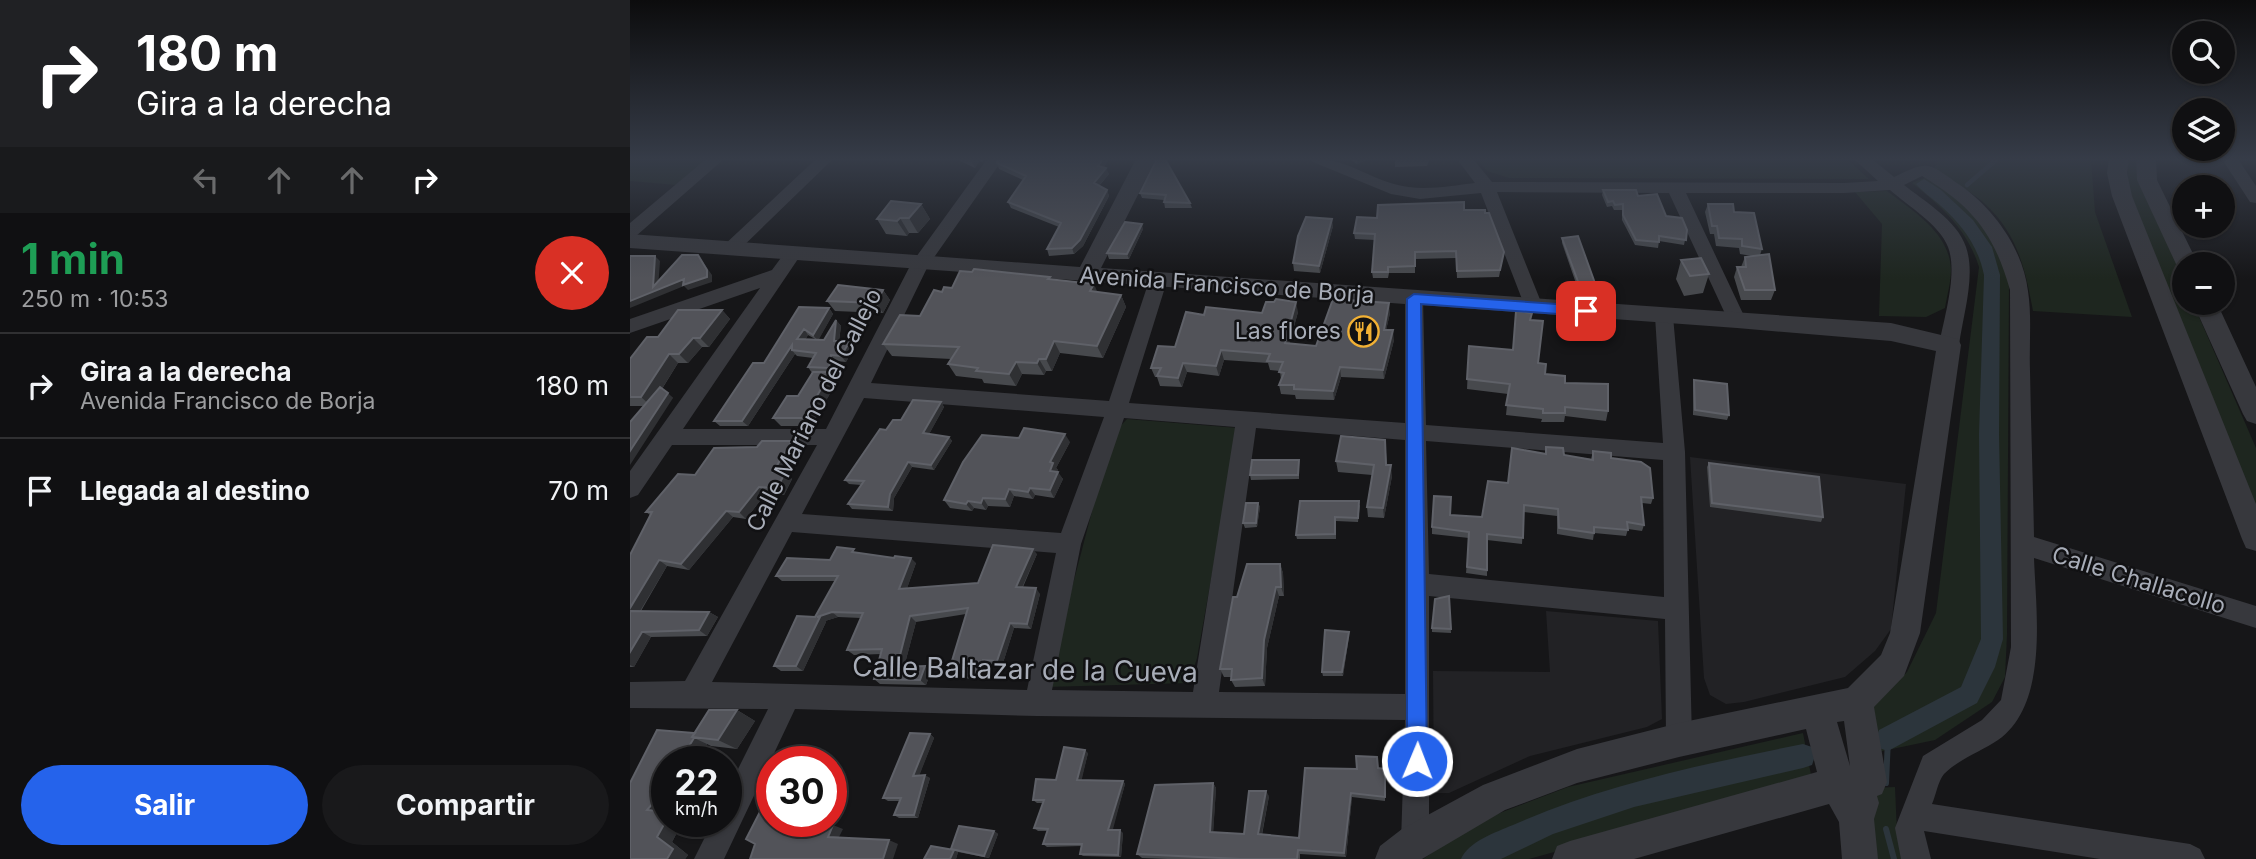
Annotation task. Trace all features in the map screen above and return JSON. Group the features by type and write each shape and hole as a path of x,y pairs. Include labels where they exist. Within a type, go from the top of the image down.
{"street":[{"path":"630,232 669,199"},
{"path":"729,250 783,199"},
{"name":"Calle Mariano del Callejo","path":"692,694 858,390 919,264 966,199"},
{"path":"1087,274 1125,199"},
{"path":"1492,199 1534,307"},
{"path":"1681,199 1737,320"},
{"path":"1404,851 1495,797 1577,766 1679,740 1857,702 1894,665 1905,633 1961,271 1957,246 1940,223 1909,199"},
{"path":"1916,859 1909,828 1933,766 1992,729 2011,708 2024,647 2019,290 2012,259 2000,235 1968,199"},
{"path":"2123,199 2256,539"},
{"path":"2156,199 2181,252"},
{"name":"Avenida Francisco de Borja","path":"630,241 919,264 1891,332 1949,345"},
{"path":"630,489 774,276 792,254"},
{"path":"630,326 774,276"},
{"path":"1037,703 1069,544 1117,409 1158,281"},
{"path":"1404,851 1418,707 1414,299"},
{"path":"2211,315 2256,414"},
{"path":"1664,316 1674,452 1679,740"},
{"path":"858,390 1674,452"},
{"path":"1205,704 1247,419"},
{"path":"665,437 832,437"},
{"path":"786,522 1069,544"},
{"name":"Calle Challacollo","path":"2023,544 2256,617"},
{"path":"1418,583 1675,609"},
{"name":"Calle Baltazar de la Cueva","path":"630,695 1418,707"},
{"path":"709,859 787,697"},
{"path":"1857,702 1854,783 1860,859"},
{"path":"1818,712 1854,783"},
{"path":"1570,859 1854,783"},
{"path":"1913,815 2142,855 2190,859"}],"shaded area":[{"path":"1861,199 1897,199 1937,234 1949,257 1951,270 1945,308 1926,317 1879,316 1882,224"},
{"path":"1931,199 1960,199 1996,243 2009,284 2005,677 1992,702 1935,740 1873,753 1867,713 1907,672 1936,613 1979,267 1968,241"},
{"path":"1979,199 2094,199 2095,212 2132,317 2033,311 2018,253 1996,215"},
{"path":"2133,199 2150,199 2172,252 2172,297"},
{"path":"2179,315 2198,315 2256,448 2256,507"},
{"path":"1127,419 1238,428 1197,658 1189,683 1046,687 1112,435"},
{"path":"1690,457 1906,484 1891,629 1875,651 1845,677 1744,702 1726,704 1710,695 1704,678"},
{"path":"1546,611 1658,621 1662,719 1647,727 1530,756 1449,793 1437,793 1434,789 1433,671 1550,672"},
{"path":"1803,733 1812,780 1529,859 1423,859 1479,821 1568,787"},
{"path":"1895,787 1897,833 1904,859 1872,859 1871,788"}],"building":[{"path":"1010,199 1102,199 1080,240 1072,248 1047,249 1061,223 1008,202"},
{"path":"1165,199 1188,199 1190,203 1164,202"},
{"path":"1607,199 1659,199 1666,216 1682,218 1687,230 1686,240 1659,236 1659,242 1636,240 1623,215 1623,204 1608,202"},
{"path":"891,201 921,204 909,218 900,218 897,221 877,219"},
{"path":"1464,202 1464,210 1485,210 1485,213 1489,213 1504,252 1500,270 1457,271 1456,251 1415,252 1415,266 1388,267 1388,272 1372,272 1375,234 1354,233 1357,217 1377,218 1378,205"},
{"path":"1708,204 1733,204 1734,212 1754,213 1762,249 1742,246 1742,239 1719,238 1717,226 1712,226"},
{"path":"1306,217 1332,219 1319,266 1293,263 1298,236"},
{"path":"1125,222 1142,224 1127,254 1107,253"},
{"path":"1578,236 1596,286 1580,287 1562,238"},
{"path":"1769,254 1775,290 1745,290 1737,267 1746,267 1745,257"},
{"path":"682,255 698,255 707,270 707,277 683,285 684,279 630,301 630,256 655,256 653,287"},
{"path":"1701,258 1709,274 1690,276 1681,260"},
{"path":"974,269 1094,284 1090,291 1121,295 1097,346 1054,341 1046,359 1039,359 1037,363 1016,362 1009,374 976,371 978,368 948,364 959,347 883,344 900,315 920,316 934,290 942,292 944,287 952,288 960,271 972,272"},
{"path":"838,285 883,290 876,303 827,301"},
{"path":"1276,299 1296,302 1285,343 1316,346 1333,299 1389,303 1384,330 1393,330 1383,370 1340,367 1333,391 1294,389 1294,385 1279,385 1284,373 1279,372 1283,362 1267,361 1270,354 1221,350 1216,366 1183,363 1178,378 1157,376 1161,368 1151,368 1158,346 1175,347 1186,312 1204,315 1206,307 1262,313 1266,302 1274,302"},
{"path":"799,307 829,308 813,335 804,329 797,339 824,340 836,320 834,341 850,341 841,356 831,355 829,368 808,367 816,353 792,350 792,345 742,421 714,421 753,363 764,363"},
{"path":"678,310 722,310 700,338 693,338 679,354 669,354 641,397 630,397 630,359 647,337 658,337"},
{"path":"1516,311 1532,313 1530,320 1543,321 1538,363 1546,364 1545,374 1565,376 1565,383 1608,384 1608,411 1565,407 1565,413 1543,413 1543,409 1506,405 1510,384 1467,379 1469,346 1513,350"},
{"path":"813,372 831,372 804,418 773,418 787,396 798,396"},
{"path":"1694,380 1727,384 1729,415 1695,410"},
{"path":"660,387 668,393 630,451 630,422"},
{"path":"913,400 941,402 923,433 949,437 931,465 908,462 890,494 888,507 848,504 864,481 845,480 880,429 886,430 893,420 901,420"},
{"path":"1024,428 1065,434 1050,462 1053,463 1050,471 1058,472 1050,490 1030,488 1028,492 1009,489 1005,499 983,498 981,503 968,501 966,504 944,500 963,462 982,435 1019,438"},
{"path":"1341,436 1385,440 1386,465 1391,465 1383,508 1367,507 1374,465 1336,461"},
{"path":"762,441 792,441 773,472 785,473 777,488 759,487 739,512 726,511 681,564 659,560 630,608 630,555 652,512 646,512 678,474 695,475 714,448 757,447"},
{"path":"1546,447 1563,448 1564,455 1593,460 1593,451 1611,453 1611,458 1641,462 1650,468 1653,498 1641,497 1644,525 1627,522 1628,530 1594,527 1594,533 1559,528 1558,509 1524,505 1523,538 1487,534 1487,570 1467,567 1469,532 1432,527 1434,496 1451,497 1450,515 1482,517 1488,481 1508,483 1512,448 1546,454"},
{"path":"1252,460 1299,460 1298,475 1250,475"},
{"path":"1709,463 1819,477 1823,517 1712,503"},
{"path":"1300,501 1359,501 1358,518 1335,517 1335,534 1296,535"},
{"path":"1246,503 1258,503 1256,523 1243,523"},
{"path":"993,545 1033,549 1016,587 1036,588 1027,624 1010,623 997,661 983,660 979,674 948,674 968,608 910,616 897,667 925,666 920,680 874,679 882,649 847,650 863,613 832,612 817,617 820,617 796,666 774,666 797,616 815,617 838,576 776,576 787,558 830,560 837,547 854,549 852,552 911,558 899,589 978,583"},
{"path":"1247,564 1280,564 1281,587 1276,587 1264,640 1262,678 1231,680 1232,669 1220,669 1233,597 1237,597"},
{"path":"1449,596 1451,629 1432,628 1435,599"},
{"path":"630,611 709,612 699,630 642,632 630,652"},
{"path":"1325,630 1349,632 1342,672 1322,672"},
{"path":"709,710 737,710 718,740 692,737"},
{"path":"657,730 695,733 689,746 651,746 651,805 647,810 651,810 651,837 657,837 673,849 667,859 630,859 630,783"},
{"path":"910,733 930,734 913,776 925,775 914,815 894,815 901,798 883,798"},
{"path":"1064,747 1085,750 1077,780 1123,781 1108,830 1120,830 1118,855 1080,854 1082,844 1043,844 1048,829 1034,828 1044,800 1033,800 1036,779 1056,780"},
{"path":"1356,756 1377,757 1378,768 1385,769 1385,797 1351,793 1344,853 1298,850 1297,859 1137,854 1155,785 1213,783 1210,832 1244,834 1249,791 1266,791 1258,834 1299,838 1305,768 1357,769"},
{"path":"756,820 756,837 889,840 883,859 750,859 755,844 746,839"},
{"path":"959,826 994,831 984,856 951,849"},
{"path":"931,846 954,850 950,859 924,859"}],"waterway":[{"path":"1888,739 1969,695 1983,667 1992,639 1989,434 1992,275 1984,247 1968,224 1942,199"},
{"path":"1886,783 1888,739"},
{"path":"1474,859 1511,839 1591,807 1676,783 1803,756"},
{"path":"1886,829 1894,859"}],"place":[{"name":"Las flores","path":"1364,331"}],"route":[{"path":"1417,761 1417,431 1414,299 1586,311"}]}
